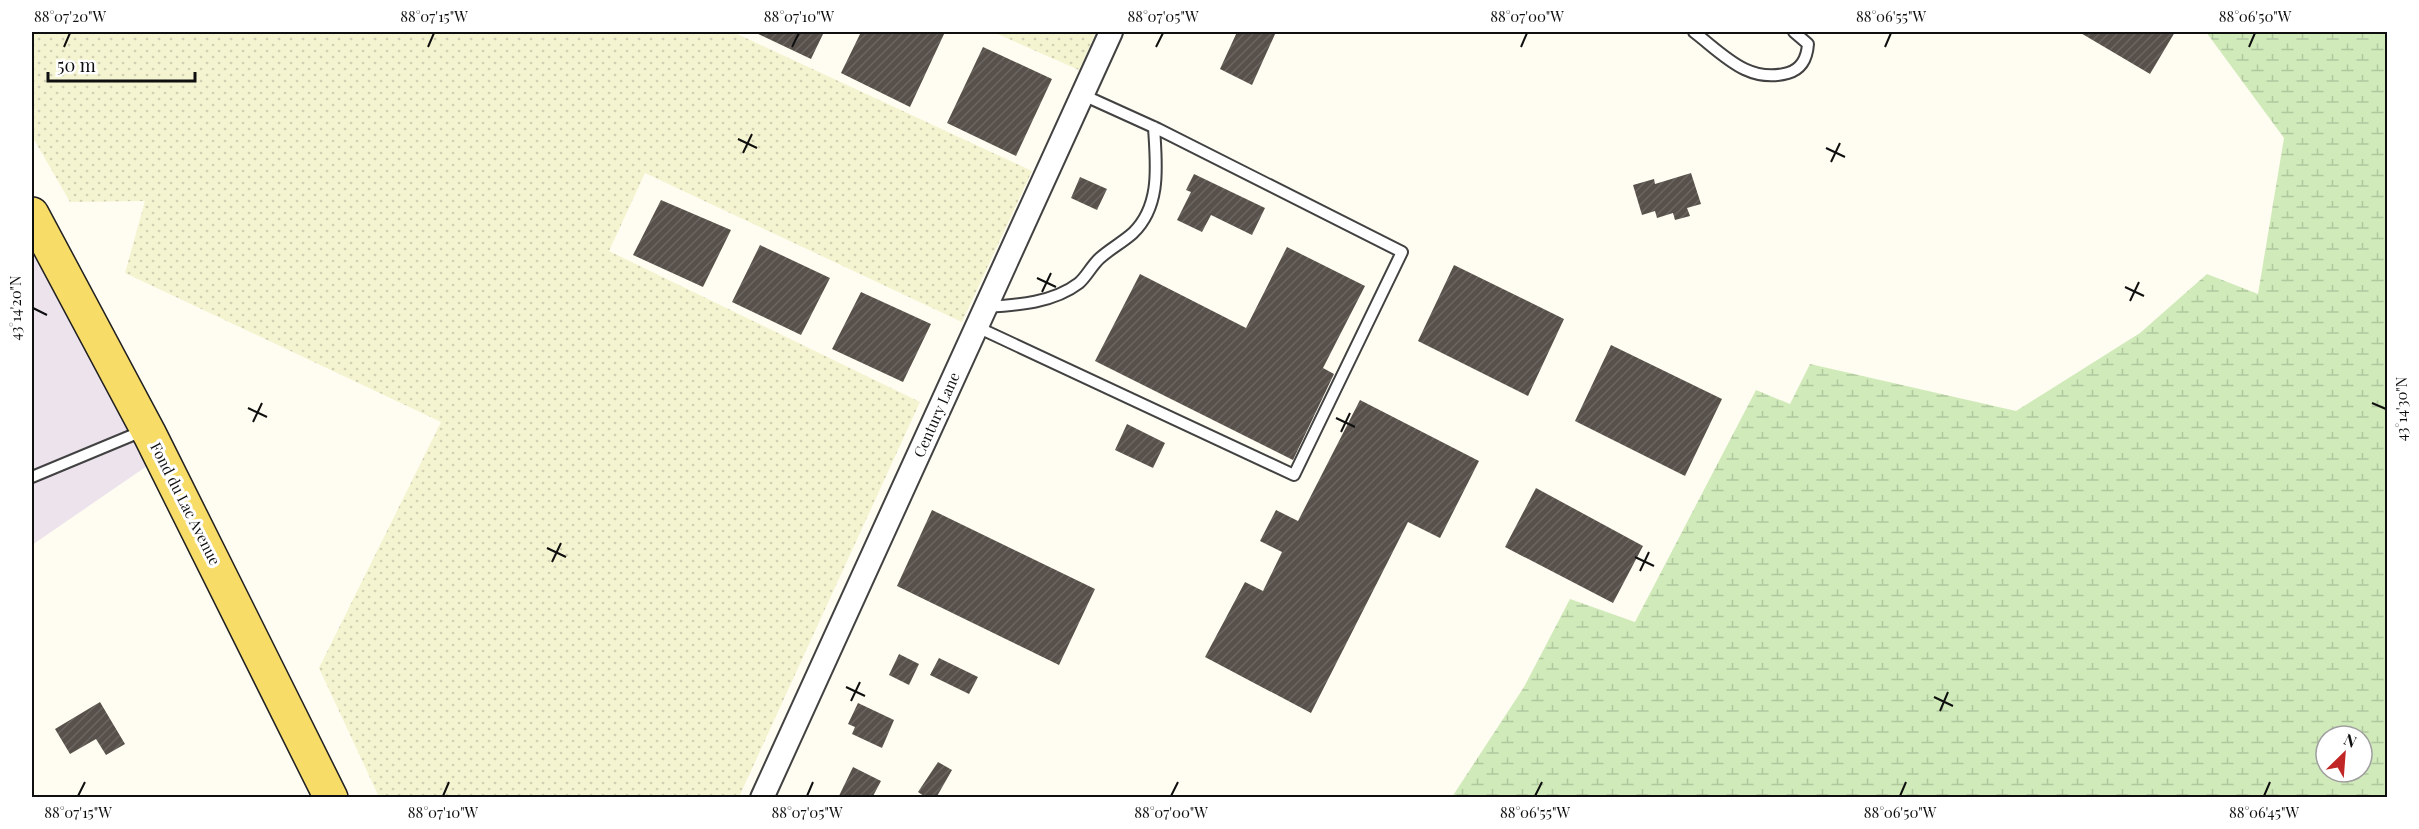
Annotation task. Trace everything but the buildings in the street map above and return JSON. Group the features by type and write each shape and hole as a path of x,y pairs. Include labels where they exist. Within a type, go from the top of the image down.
{"main road":[{"name":"Fond du Lac Avenue","path":"32,214 147,429 331,798"}],"street":[{"name":"Century Lane","path":"762,798 1111,32"}],"lane":[{"path":"1694,32 1738,67 1765,77 1793,71 1802,65 1808,44 1794,32"},
{"path":"981,317 1294,475 1401,252 1154,127 1083,94"},
{"path":"981,317 1054,296 1079,283 1098,260 1134,232 1148,212 1156,182 1154,127"},
{"path":"32,477 147,429"}],"shaded area":[{"path":"32,238 147,466 32,545"}],"green space":[{"path":"32,32 733,32 1032,171 962,322 645,173 609,251 920,402 739,797 379,797 319,668 441,422 125,273 145,201 70,202 32,136"},
{"path":"993,32 1096,32 1079,70"},
{"path":"2206,32 2387,32 2387,797 1452,797 1524,687 1570,599 1635,622 1756,390 1790,404 1810,364 2016,411 2140,333 2207,274 2258,294 2284,138"}]}
